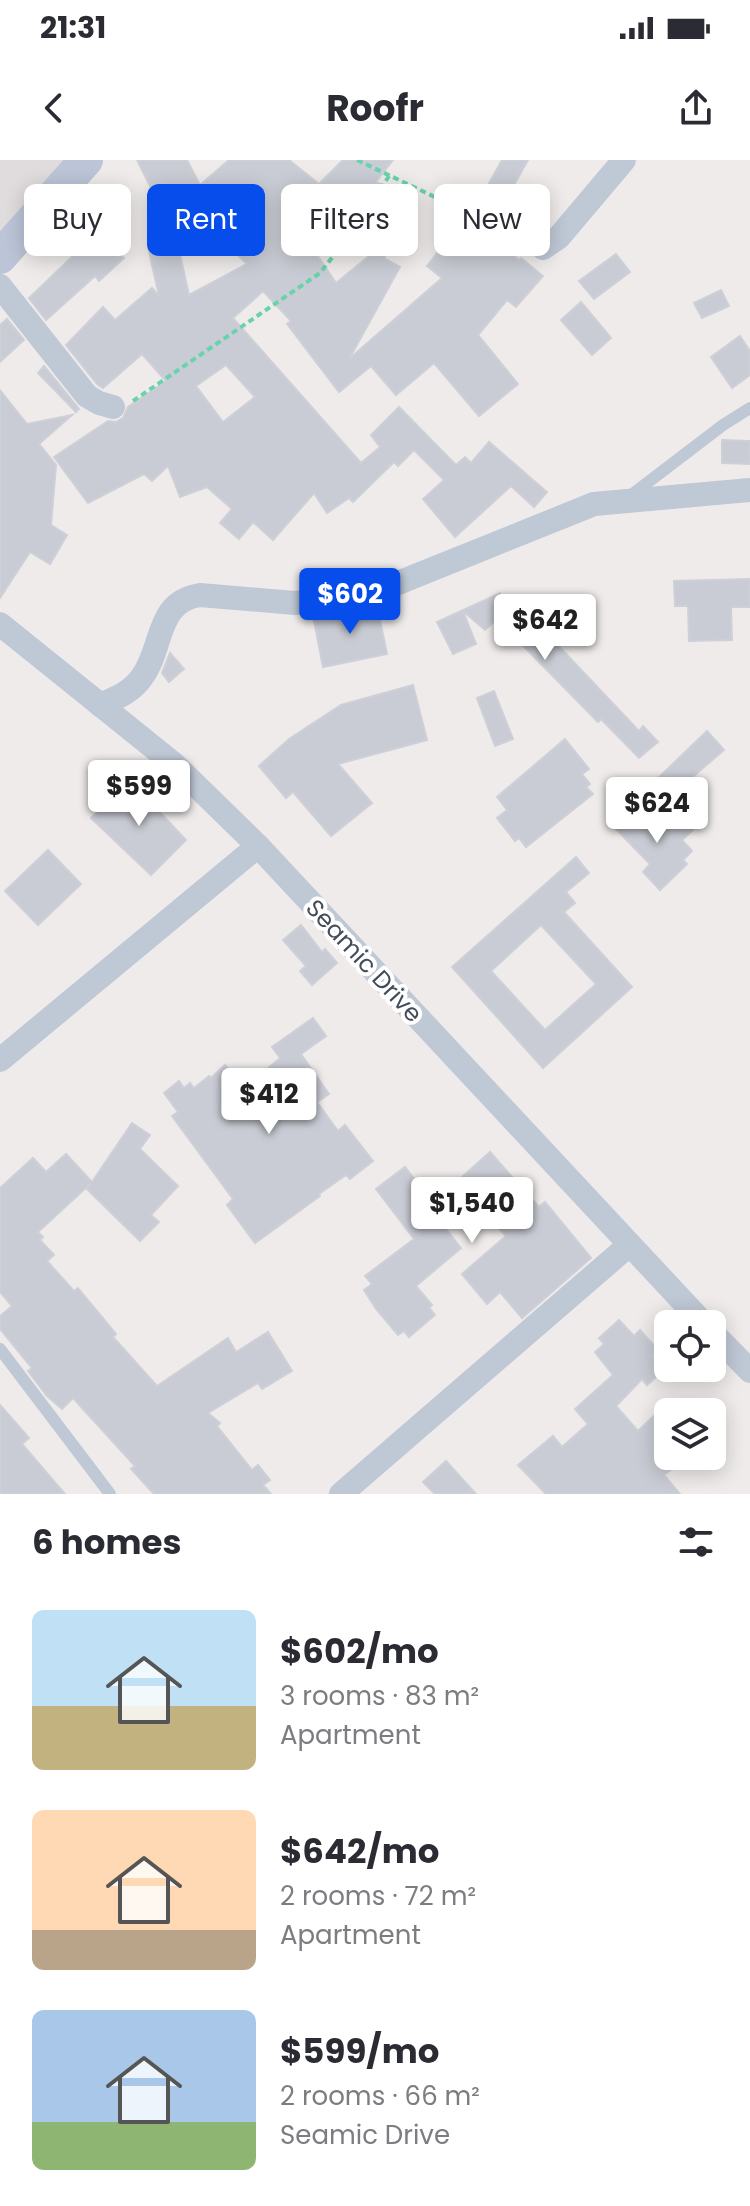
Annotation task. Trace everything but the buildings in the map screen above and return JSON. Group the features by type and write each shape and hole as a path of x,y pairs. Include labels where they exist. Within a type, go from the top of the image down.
{"street":[{"path":"0,257 86,160"},
{"path":"550,243 559,237 624,160"},
{"path":"0,286 87,396 113,407"},
{"path":"100,705 123,695 141,680 153,659 170,610 189,596 295,603 354,595 383,589 594,504 750,490"},
{"name":"Seamic Drive","path":"0,624 174,764 258,846 690,1310"},
{"path":"0,1060 258,846"},
{"path":"341,1494 628,1246"},
{"path":"726,1346 750,1371"}],"lane":[{"path":"625,501 723,425 750,408"},
{"path":"0,1349 110,1494"}],"path":[{"path":"357,160 434,197"},
{"path":"113,407 126,405 320,273 389,176"}],"shaded area":[{"path":"0,160 86,160 65,184 24,184 24,230 0,257"}]}
